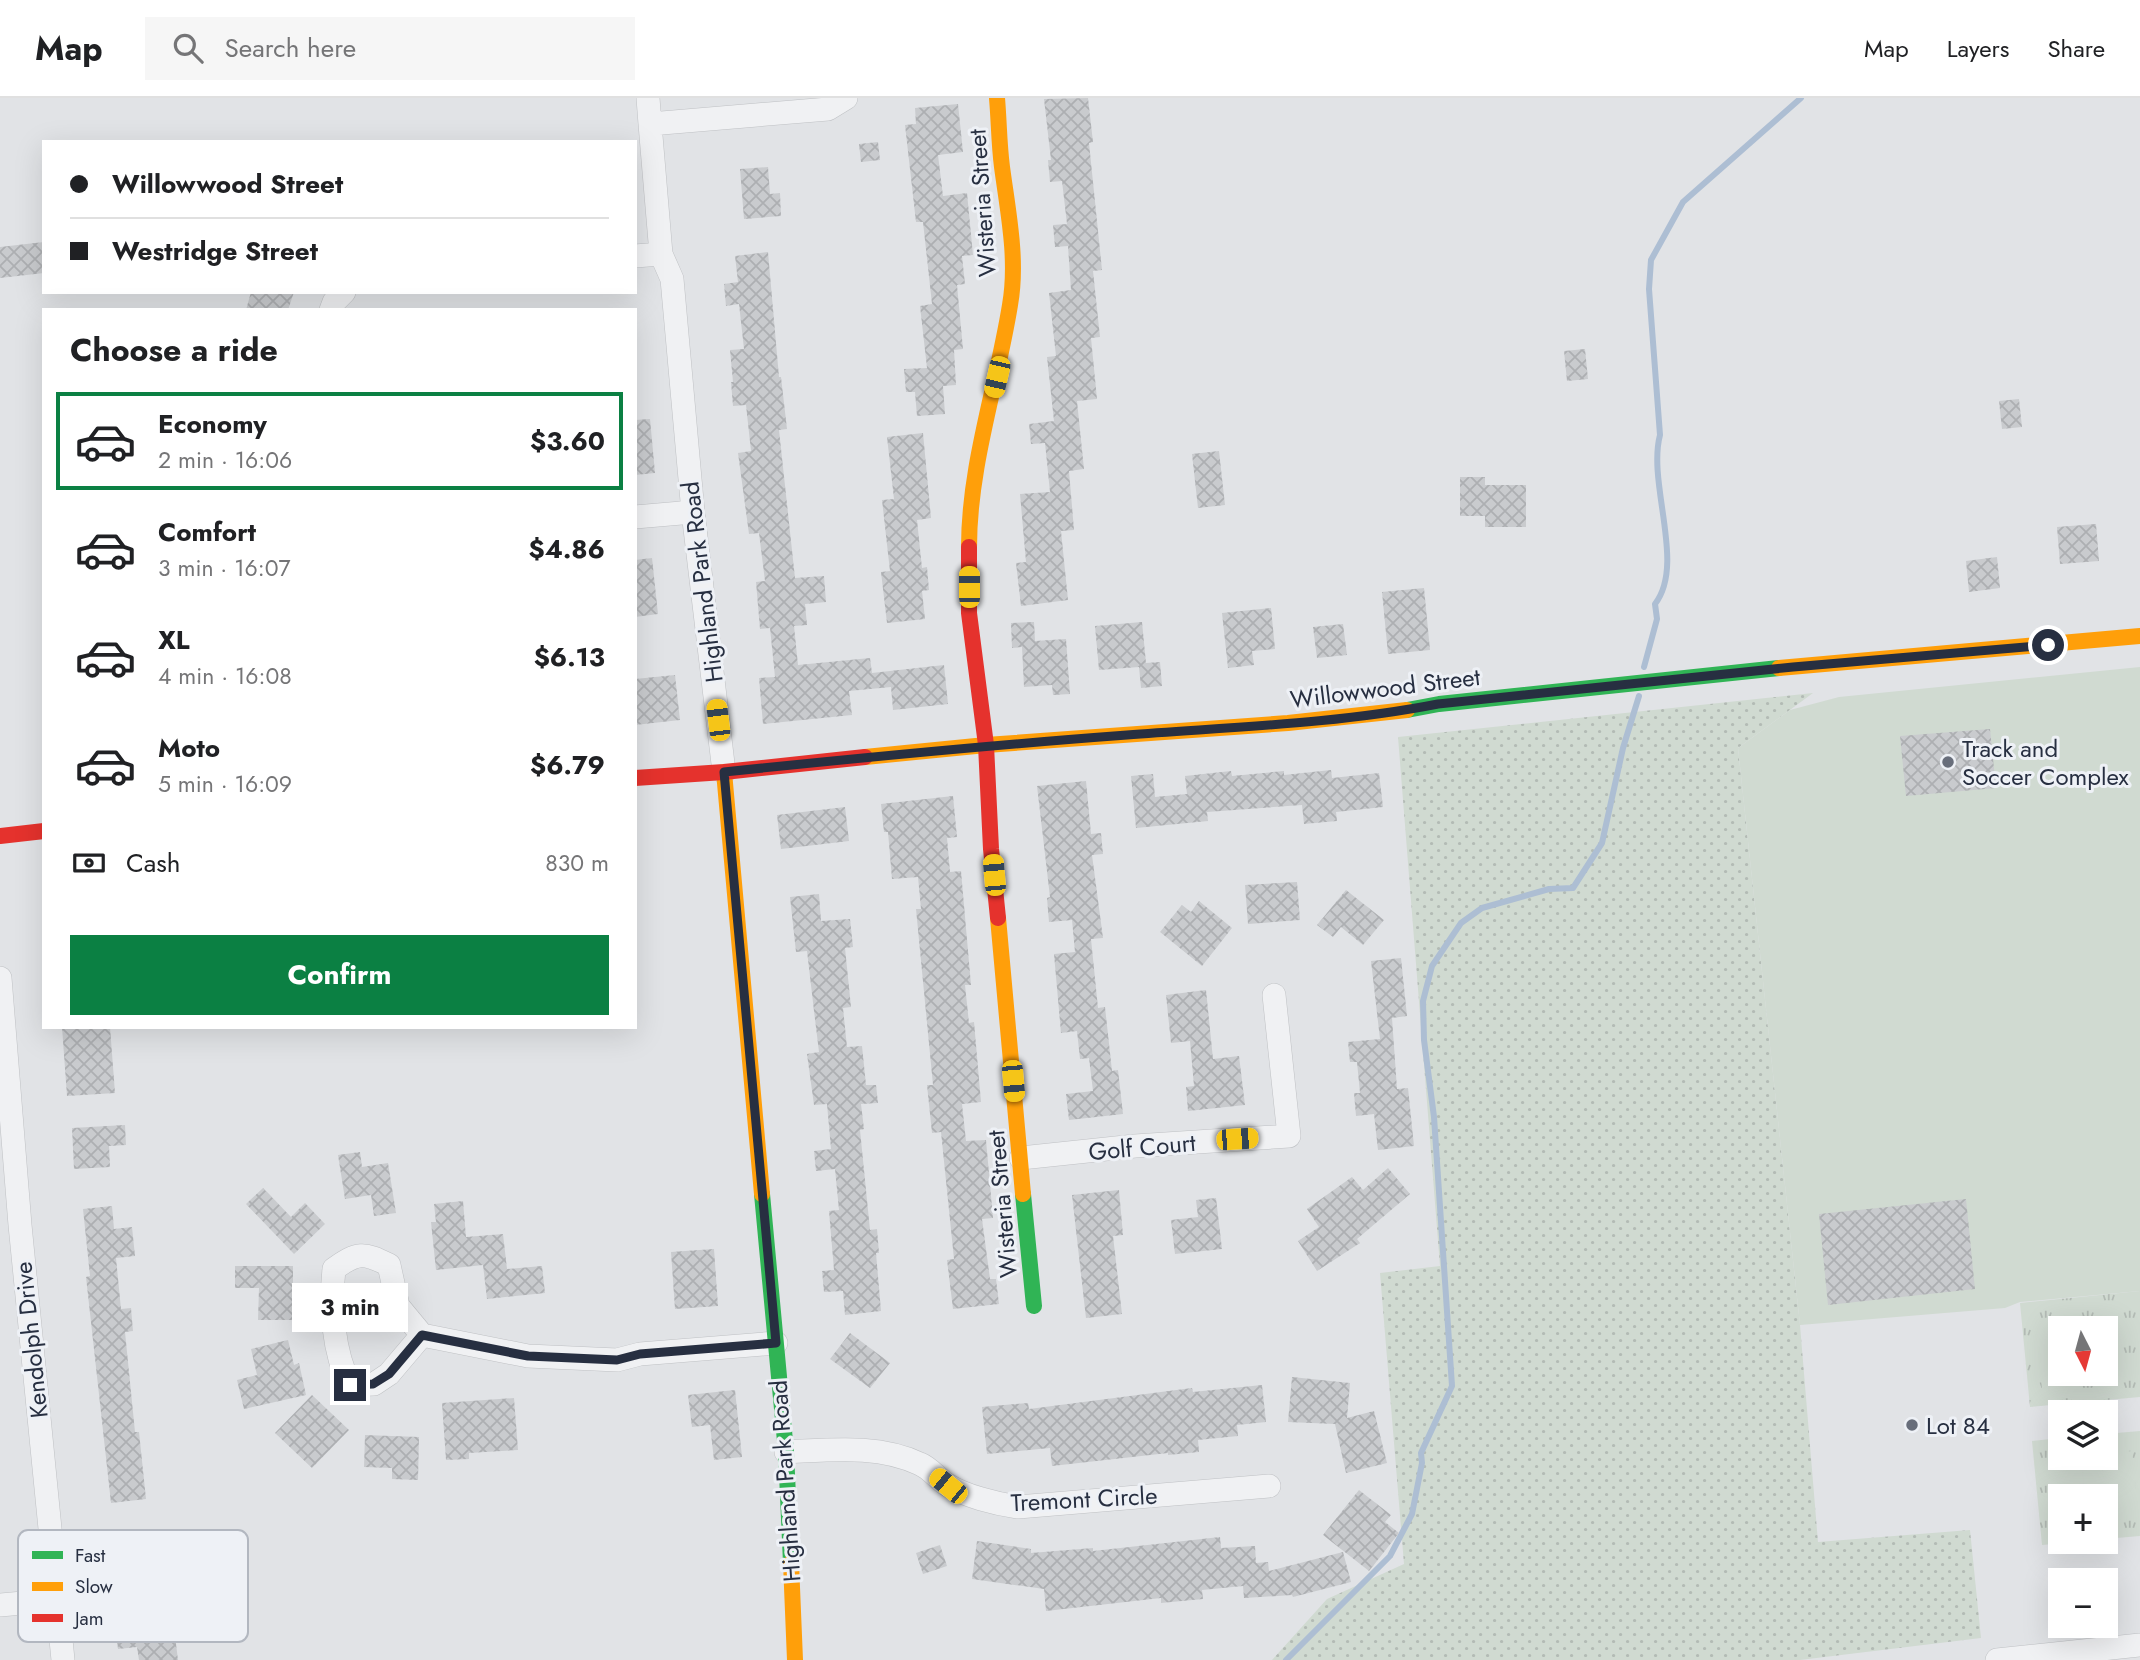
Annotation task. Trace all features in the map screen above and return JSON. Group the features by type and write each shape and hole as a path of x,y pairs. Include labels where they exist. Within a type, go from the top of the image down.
{"street":[{"name":"Highland Park Road","path":"648,98 661,254 672,279 694,512 724,772 786,1452 796,1660"},
{"path":"650,124 828,109 846,98"},
{"name":"Wisteria Street","path":"997,98 1002,164 1012,233 1011,303 1003,352 974,479 969,534 969,613 985,745 991,849 1034,1306"},
{"path":"637,256 661,254"},
{"path":"332,308 342,294"},
{"path":"637,517 694,512"},
{"name":"Willowwood Street","path":"637,778 724,772 985,745 1288,723 1402,711 1451,702 1793,667 2140,636"},
{"path":"0,836 42,831"},
{"name":"Kendolph Drive","path":"0,978 21,1239 49,1530"},
{"name":"Golf Court","path":"1021,1158 1135,1146 1289,1136 1274,995"},
{"path":"422,1335 389,1374 373,1384 350,1385 341,1366 332,1293 334,1269 351,1256 369,1255 388,1265 398,1306 422,1335 528,1356 617,1360 640,1354 776,1343"},
{"name":"Tremont Circle","path":"786,1452 886,1452 922,1464 948,1486 995,1503 1018,1507 1269,1486"},
{"path":"0,1605 18,1603"},
{"name":"Kendolph Drive","path":"60,1642 62,1660"},
{"path":"1997,1660 2140,1645"}],"green space":[{"path":"2140,667 2140,1291 2020,1302 2005,1308 1800,1325 1738,748 1790,710 1839,697"},
{"path":"1813,693 1738,748 1800,1325 1818,1542 1970,1530 1981,1638 1800,1660 1272,1660 1327,1599 1404,1564 1380,1273 1440,1266 1398,737"},
{"path":"2140,1291 2140,1397 2048,1400 2048,1405 2030,1407 2020,1303"},
{"path":"2119,1313 2125,1381 2118,1382 2118,1316 2095,1316"},
{"path":"2048,1320 2048,1386 2066,1386 2042,1389 2035,1322"},
{"path":"2140,1431 2140,1536 2118,1538 2118,1484 2048,1484 2048,1544 2042,1545 2032,1441 2048,1439 2048,1470 2118,1470 2118,1433"},
{"path":"2132,1451 2139,1518 2118,1520 2118,1484 2104,1484 2102,1470 2118,1470 2118,1453"},
{"path":"2050,1470 2082,1470 2084,1484 2052,1484"}],"building":[{"path":"1088,98 1093,142 1089,143 1102,270 1093,271 1100,337 1091,338 1097,399 1077,401 1084,469 1069,471 1074,530 1061,531 1068,600 1021,606 1016,563 1026,562 1020,494 1050,492 1045,443 1031,444 1029,424 1054,421 1047,357 1056,356 1049,293 1071,290 1068,246 1055,247 1053,225 1067,224 1062,181 1050,182 1048,160 1051,160 1044,99"},
{"path":"958,104 963,152 938,155 943,196 967,193 973,255 962,256 965,284 957,285 963,349 954,350 956,385 943,386 945,414 917,416 915,392 906,392 904,369 927,368 920,306 932,304 923,222 916,222 905,125 916,124 915,108"},
{"path":"878,142 880,160 861,162 859,144"},
{"path":"768,167 770,194 780,193 781,216 744,219 740,169"},
{"path":"42,242 42,273 0,278 0,247"},
{"path":"768,252 779,377 787,429 779,430 795,578 824,576 826,602 805,604 807,625 794,626 798,665 870,658 872,673 944,665 948,704 893,710 891,687 849,691 852,715 763,724 759,678 775,677 770,628 760,629 756,582 765,581 759,533 749,534 738,453 751,451 746,405 733,406 730,350 744,349 739,304 726,306 724,284 738,282 735,256"},
{"path":"250,294 293,294 289,308 247,308"},
{"path":"1585,349 1588,379 1567,381 1564,351"},
{"path":"2019,399 2022,427 2002,429 1999,401"},
{"path":"650,419 655,473 637,475 637,420"},
{"path":"923,433 931,518 917,520 922,568 927,567 929,590 922,591 925,619 887,623 881,572 890,571 882,500 894,499 887,437"},
{"path":"1219,451 1225,505 1198,508 1192,454"},
{"path":"1460,477 1485,477 1485,485 1526,485 1526,527 1485,527 1485,516 1460,516"},
{"path":"2096,524 2099,561 2060,564 2057,527"},
{"path":"1997,557 2000,588 1969,592 1966,561"},
{"path":"652,558 658,614 637,617 637,560"},
{"path":"1424,588 1430,650 1388,654 1382,592"},
{"path":"1271,608 1275,649 1252,651 1254,665 1228,668 1222,613"},
{"path":"1034,622 1035,641 1066,639 1070,694 1053,695 1052,685 1024,687 1022,647 1012,648 1011,623"},
{"path":"1142,622 1146,663 1160,662 1162,686 1141,688 1139,667 1099,670 1095,626"},
{"path":"1343,624 1347,655 1317,658 1313,627"},
{"path":"675,675 680,720 637,725 637,679"},
{"name":"Track and Soccer Complex","path":"1990,729 1996,788 1906,796 1900,736"},
{"path":"1331,770 1332,778 1379,773 1383,807 1336,812 1337,821 1304,824 1302,805 1207,812 1208,821 1136,828 1131,776 1153,774 1155,797 1187,794 1185,776 1231,771 1232,776 1284,771 1284,775"},
{"path":"1086,781 1091,834 1101,833 1103,854 1092,855 1103,938 1091,939 1098,1008 1105,1007 1112,1071 1118,1070 1123,1114 1069,1120 1066,1094 1093,1091 1089,1058 1080,1059 1077,1031 1061,1033 1054,954 1075,952 1072,920 1049,922 1047,898 1050,897 1037,786"},
{"path":"953,796 957,837 947,838 950,872 961,871 971,985 965,985 969,1023 974,1022 981,1102 962,1104 966,1141 986,1140 993,1218 982,1219 990,1279 996,1279 999,1304 953,1309 947,1260 954,1259 941,1132 932,1133 927,1085 933,1085 916,909 921,909 918,877 892,879 888,832 884,832 881,804"},
{"path":"845,807 849,841 781,849 777,815"},
{"path":"1297,882 1300,920 1248,924 1245,885"},
{"path":"1346,890 1384,920 1363,945 1341,927 1333,937 1317,925"},
{"path":"819,894 821,921 850,919 853,947 845,948 851,1007 843,1008 847,1047 862,1046 866,1085 876,1085 878,1103 861,1104 864,1129 860,1130 870,1230 877,1229 879,1253 876,1253 881,1311 845,1315 843,1291 824,1292 822,1271 834,1270 829,1211 839,1210 835,1169 816,1171 814,1151 831,1149 827,1104 814,1105 807,1054 819,1052 807,951 796,952 790,897"},
{"path":"1199,901 1232,928 1202,966 1160,932 1182,905 1191,912"},
{"path":"1401,958 1407,1016 1392,1018 1397,1089 1408,1088 1414,1146 1378,1150 1374,1114 1356,1116 1354,1093 1360,1093 1357,1062 1350,1062 1348,1042 1380,1039 1371,961"},
{"path":"1206,990 1213,1059 1239,1056 1245,1105 1188,1111 1186,1087 1194,1086 1190,1041 1171,1043 1166,995"},
{"path":"62,1029 110,1029 115,1093 67,1096"},
{"path":"125,1125 126,1145 109,1146 110,1167 74,1169 72,1128"},
{"path":"360,1152 362,1167 388,1163 396,1213 374,1216 371,1195 345,1199 338,1155"},
{"path":"1388,1168 1410,1194 1357,1239 1360,1243 1317,1271 1298,1241 1319,1227 1307,1209 1352,1177 1363,1190"},
{"path":"263,1188 291,1217 305,1203 325,1224 294,1254 246,1204"},
{"path":"1119,1190 1123,1235 1113,1236 1122,1314 1086,1318 1072,1195"},
{"path":"1216,1198 1222,1249 1175,1254 1171,1220 1198,1217 1196,1200"},
{"path":"1966,1199 1975,1289 1828,1305 1819,1214"},
{"path":"463,1201 466,1237 503,1234 507,1269 542,1266 545,1293 487,1299 483,1265 436,1270 431,1222 436,1222 434,1204"},
{"path":"112,1206 114,1229 132,1227 135,1256 116,1258 121,1309 131,1308 133,1331 125,1332 135,1432 139,1432 146,1499 111,1503 86,1277 90,1276 83,1209"},
{"path":"714,1249 718,1306 675,1309 671,1252"},
{"path":"235,1266 293,1266 293,1320 258,1320 259,1288 235,1288"},
{"path":"850,1333 890,1363 870,1388 830,1359"},
{"path":"288,1340 294,1365 299,1363 306,1395 244,1409 237,1380 257,1375 251,1349"},
{"path":"1292,1377 1350,1383 1347,1418 1374,1411 1387,1463 1346,1473 1335,1424 1288,1422"},
{"path":"1262,1385 1266,1422 1237,1425 1238,1436 1198,1440 1199,1452 1052,1466 1050,1448 987,1454 982,1407 1028,1403 1029,1409 1192,1388 1193,1392"},
{"path":"735,1390 742,1457 714,1460 710,1425 692,1427 688,1395"},
{"path":"312,1395 349,1430 312,1468 275,1433"},
{"path":"514,1398 518,1450 469,1453 469,1459 446,1460 442,1403"},
{"path":"365,1435 419,1437 418,1480 392,1479 392,1468 364,1467"},
{"path":"1359,1490 1391,1515 1385,1522 1399,1533 1369,1571 1323,1535"},
{"path":"1220,1537 1221,1548 1255,1546 1256,1563 1268,1562 1269,1571 1343,1552 1351,1582 1293,1597 1244,1598 1243,1586 1202,1590 1203,1599 1161,1603 1161,1598 1046,1611 1044,1589 972,1579 977,1541 1031,1549 1031,1553 1093,1548 1093,1551"},
{"path":"940,1545 947,1566 923,1574 916,1553"},
{"path":"117,1642 176,1642 178,1660 139,1660 137,1647 118,1649"}],"waterway":[{"path":"1644,667 1657,619 1655,604 1664,587 1667,568 1667,546 1658,476 1660,435 1649,289 1651,260 1683,202 1801,98"},
{"path":"1286,1660 1390,1556 1412,1514 1422,1463 1421,1453 1452,1386 1434,1117 1424,1040 1423,1001 1432,966 1461,923 1482,908 1549,889 1573,888 1602,843 1623,748 1639,696"}],"traffic: fast":[{"path":"1407,710 1439,704 1779,668"},
{"path":"762,1194 786,1452 791,1563"},
{"path":"1023,1194 1034,1306"}],"traffic: slow":[{"path":"969,547 974,486 1012,288 1011,236 997,98"},
{"path":"1779,668 2140,636"},
{"path":"865,757 986,745 1288,723 1407,710"},
{"path":"724,772 762,1194"},
{"path":"998,918 1023,1194"},
{"path":"791,1563 795,1660"}],"traffic: jam":[{"path":"969,547 969,613 986,745 991,849 998,918"},
{"path":"637,778 865,757"},
{"path":"0,836 42,831"}],"place":[{"name":"Track and Soccer Complex","path":"1948,762"},
{"name":"Lot 84","path":"1912,1425"}],"route":[{"path":"350,1385 373,1384 389,1374 422,1335 528,1356 617,1360 640,1354 776,1343 724,772 985,745 1288,723 1766,669 2048,645"}]}
